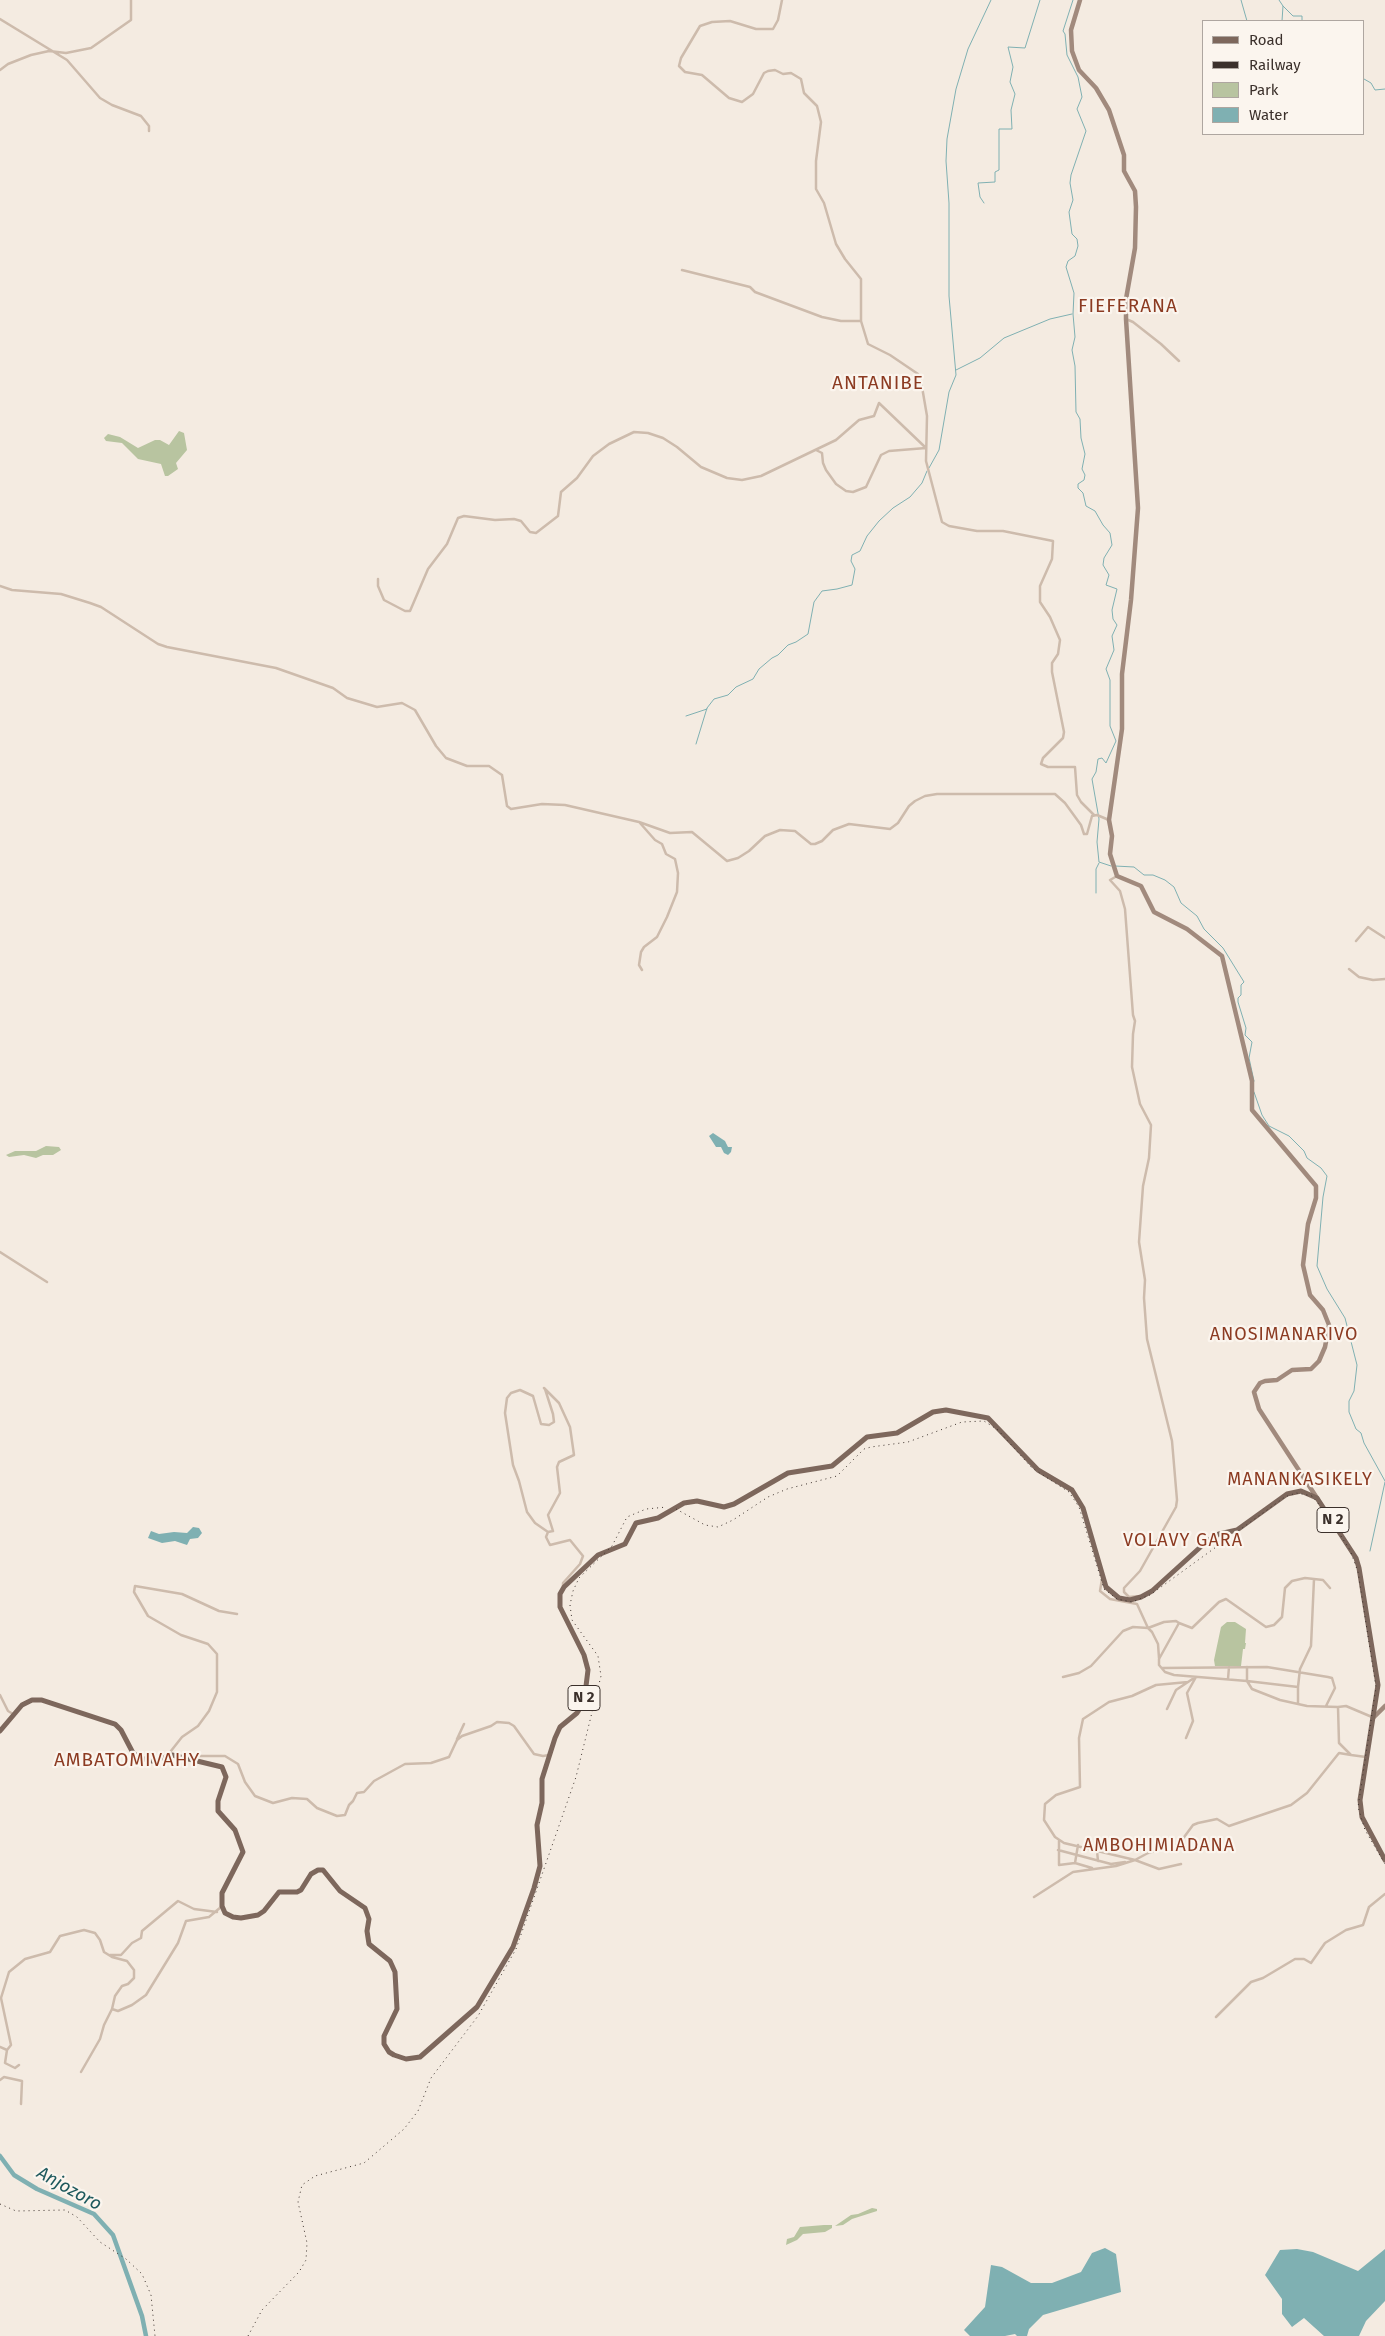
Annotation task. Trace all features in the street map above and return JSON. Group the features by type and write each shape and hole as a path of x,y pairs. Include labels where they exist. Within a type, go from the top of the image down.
{"main road":[{"path":"564,1587 598,1555 624,1544 636,1523 658,1518 675,1506 684,1503 697,1501 724,1507 734,1504 788,1473 832,1466 867,1437 897,1433 933,1412 946,1410 976,1414 988,1418 1038,1470 1072,1490 1083,1508 1106,1587 1120,1598 1130,1600 1141,1597"},
{"name":"N 2","path":"1141,1597 1152,1591 1206,1542 1219,1534 1237,1530 1287,1494 1301,1491 1318,1498 1356,1558 1359,1568 1378,1685 1360,1800 1362,1817 1385,1860"},
{"name":"N 2","path":"222,1906 225,1912 233,1917 258,1915 264,1911 279,1892 297,1892 301,1890 311,1874 318,1870 323,1870 340,1891 365,1908 369,1919 367,1931 369,1944 390,1961 396,1972 397,2009 384,2036 384,2044 394,2056 406,2059 420,2058 477,2006 513,1947 540,1866 537,1825 542,1803 542,1779 549,1755 560,1727 578,1713 584,1702 588,1670 584,1655 560,1607 560,1594 564,1587"},
{"path":"0,1731 13,1714 32,1700 48,1701 115,1724 121,1730 133,1753 140,1758 152,1761 174,1756 218,1765 226,1772 218,1809 235,1830 243,1852 226,1882 221,1900 222,1906"}],"street":[{"path":"0,70 20,58 49,51 66,53 91,48 131,20 131,0"},
{"path":"782,0 778,20 773,29 756,29 730,22 712,22 700,26 681,58 680,66 684,72 702,75 730,98 742,102 753,94 764,73 775,70 782,74 791,73 801,79 804,93 817,106 820,114 820,138 815,181 816,189 824,203 836,244 861,279 861,321 868,344 890,355 920,377 926,411 926,461 942,522 949,526 977,531 1002,531 1052,541 1052,558 1040,586 1040,602 1050,617 1060,640 1058,654 1052,663 1052,672 1064,732 1063,738 1043,758 1041,764 1048,767 1075,767 1077,795 1081,802 1096,815 1108,820"},
{"path":"1080,0 1071,30 1072,51 1079,70 1096,88 1109,110 1124,156 1124,171 1135,195 1135,248 1126,300 1126,319 1138,508 1131,600 1122,674 1122,729 1108,820 1112,836 1110,850 1112,864 1116,874 1141,886 1154,912 1187,929 1222,956 1252,1081 1252,1110 1316,1186 1316,1198 1308,1224 1303,1265 1310,1294 1323,1310 1329,1325 1325,1347 1319,1361 1311,1368 1292,1370 1277,1380 1265,1380 1260,1383 1254,1392 1259,1409 1318,1498"},
{"path":"0,19 71,64 102,100 141,116 149,126 149,130"},
{"path":"682,270 744,285 755,292 822,317 840,321 861,321"},
{"path":"1126,319 1180,361"},
{"path":"378,579 378,586 384,600 405,611 410,611 428,569 447,544 458,518 464,516 496,520 514,519 520,521 530,532 536,533 558,516 561,492 577,478 593,456 609,444 634,432 648,433 662,438 677,447 701,467 727,478 742,480 761,476 816,450 846,433 859,420 874,416 879,403 926,448"},
{"path":"816,450 822,453 822,463 836,484 846,491 853,492 866,487 881,455 889,452 926,448"},
{"path":"0,586 12,590 60,594 101,607 158,644 167,647 276,668 332,688 347,698 376,707 402,703 415,710 436,746 446,758 467,766 489,766 502,775 508,806 511,809 553,804 639,822 670,833 692,832 726,862 738,858 749,851 765,836 780,830 795,831 811,844 815,844 822,841 833,830 849,824 890,829 898,823 909,806 915,801 925,796 937,794 1054,794 1065,803 1082,826 1084,834 1087,834 1092,816 1096,815"},
{"path":"639,822 655,840 662,844 666,854 675,859 678,873 677,892 667,917 657,938 644,946 639,965 642,970"},
{"path":"1116,874 1110,880 1120,891 1124,900 1135,1021 1132,1067 1140,1104 1151,1125 1149,1158 1142,1194 1139,1242 1145,1280 1144,1298 1147,1339 1172,1441 1177,1500 1176,1507 1140,1571 1124,1588 1126,1595 1129,1597 1139,1595 1141,1597"},
{"path":"1356,942 1368,927 1385,938"},
{"path":"1349,968 1359,977 1373,980 1385,979"},
{"path":"0,1252 47,1282"},
{"path":"544,1388 558,1402 571,1433 574,1454 559,1462 557,1467 560,1493 548,1515 553,1531 548,1532 535,1523 527,1512 510,1451 506,1406 511,1393 520,1390 533,1396 541,1424 546,1425 554,1422 544,1388"},
{"path":"548,1532 546,1537 550,1545 570,1540 583,1556 580,1564 563,1583 564,1587"},
{"path":"1102,1578 1100,1591 1110,1599 1138,1604 1148,1628 1156,1639 1160,1668 1169,1674 1298,1687"},
{"path":"1063,1677 1079,1673 1091,1666 1127,1628 1136,1626 1148,1628 1164,1622 1176,1621 1192,1628 1219,1602 1226,1599 1261,1625 1274,1625 1282,1616 1285,1588 1288,1584 1300,1578 1314,1579 1322,1580 1330,1588"},
{"path":"1298,1704 1299,1672 1311,1646 1314,1579"},
{"path":"166,1757 174,1745 198,1726 210,1711 217,1692 217,1654 208,1644 181,1635 148,1616 134,1592 135,1586 182,1594 219,1611 237,1614"},
{"path":"1159,1659 1180,1623"},
{"path":"1228,1679 1229,1667"},
{"path":"1248,1667 1247,1681 1252,1689 1265,1695 1298,1704 1346,1706 1372,1718 1385,1706"},
{"path":"1160,1668 1267,1667 1332,1678 1335,1688 1326,1706"},
{"path":"1167,1709 1176,1690 1196,1677"},
{"path":"1186,1738 1193,1722 1187,1693 1196,1677"},
{"path":"1181,1864 1159,1869 1136,1860 1059,1840 1044,1820 1045,1804 1056,1795 1080,1787 1079,1738 1083,1719 1108,1702 1132,1696 1156,1685 1188,1682"},
{"path":"0,1695 8,1711 13,1714"},
{"path":"1338,1707 1339,1743 1351,1756"},
{"path":"457,1740 462,1736 497,1722 508,1723 534,1754 549,1755"},
{"path":"174,1756 225,1756 238,1764 244,1782 255,1796 273,1803 292,1798 307,1799 326,1813 345,1816 356,1793 364,1792 374,1781 405,1764 431,1763 449,1757 464,1724"},
{"path":"1034,1897 1074,1872 1116,1866 1136,1860 1152,1852 1180,1844 1192,1825 1217,1819 1230,1826 1291,1805 1308,1792 1339,1753 1367,1757"},
{"path":"1059,1840 1059,1865 1075,1863 1093,1869"},
{"path":"1075,1863 1078,1845"},
{"path":"1058,1850 1111,1864 1126,1863"},
{"path":"1097,1851 1098,1861"},
{"path":"1216,2017 1250,1982 1263,1978 1295,1959 1304,1959 1311,1963 1325,1943 1346,1930 1363,1925 1369,1907 1385,1894"},
{"path":"104,1952 112,1956 121,1955 132,1942 141,1938 142,1930 178,1901 194,1908 217,1912"},
{"path":"112,2009 118,2011 132,2005 146,1995 178,1943 186,1921 209,1917 222,1906"},
{"path":"19,2065 15,2068 5,2063 7,2050 11,2045 1,1998 9,1972 25,1959 50,1952 60,1936 84,1930 95,1933 100,1940 104,1952 112,1958 127,1961 134,1970 134,1978 128,1984 122,1986 115,1996 100,2039 81,2072"},
{"path":"0,2046 7,2050"},
{"path":"0,2080 4,2078 22,2081 21,2104"}],"green space":[{"path":"179,431 184,433 187,450 176,463 178,469 168,476 165,476 161,464 138,459 122,443 106,441 104,438 108,434 120,437 138,448 155,440 160,440 169,445"},
{"path":"46,1146 59,1147 61,1150 53,1155 43,1155 36,1158 24,1155 9,1157 6,1155 15,1151 36,1151"},
{"path":"1227,1622 1235,1622 1246,1629 1246,1643 1245,1649 1243,1649 1241,1666 1215,1666 1214,1660 1221,1627"},
{"path":"872,2208 877,2209 877,2211 852,2219 843,2225 835,2226 851,2215"},
{"path":"832,2225 832,2228 825,2232 803,2234 797,2240 786,2245 787,2239 794,2237 800,2227"}],"water":[{"path":"713,1133 725,1141 728,1147 732,1147 728,1155 724,1153 721,1147 716,1147 709,1136"},
{"path":"193,1527 199,1528 202,1533 198,1538 190,1539 187,1545 175,1541 162,1543 148,1538 151,1531 159,1534 187,1533"},
{"path":"1105,2248 1116,2254 1121,2292 1043,2315 1029,2329 1027,2336 1017,2336 1015,2334 1005,2336 970,2336 964,2330 985,2307 991,2265 1002,2267 1031,2283 1052,2283 1081,2272 1092,2253"},
{"path":"1297,2249 1313,2252 1358,2271 1385,2249 1385,2301 1366,2321 1359,2336 1324,2336 1304,2318 1292,2327 1282,2314 1282,2299 1265,2275 1280,2250"}],"waterway":[{"path":"929,468 939,450 949,392 956,375 949,296 947,139 956,89 968,49 991,0"},
{"path":"984,203 980,197 978,183 995,182 995,172 999,170 999,129 1012,129 1011,110 1015,94 1010,82 1013,67 1008,47 1025,48 1040,0"},
{"path":"1073,0 1063,31 1067,55 1078,77 1082,97 1077,109 1086,131 1070,183 1073,200 1069,212 1072,234 1077,239 1078,246 1075,256 1068,261 1066,267 1074,293 1075,337 1072,350 1075,366 1076,412 1080,419 1081,438 1085,454 1082,469 1085,475 1084,480 1078,484 1078,488 1083,493 1086,506 1095,511 1110,533 1112,545 1104,558 1103,565 1109,575 1106,585 1117,589 1112,610 1113,619 1117,625 1112,636 1114,650 1106,669 1110,680 1110,726 1116,741 1106,763 1102,758 1098,759 1096,772 1092,779 1099,819 1097,842 1099,862 1111,866"},
{"path":"1241,0 1247,20"},
{"path":"1279,0 1283,6 1282,20"},
{"path":"1283,6 1293,16 1302,16 1302,20"},
{"path":"1365,80 1371,83 1375,90 1385,89"},
{"path":"956,370 980,358 1004,338 1050,319 1072,314"},
{"path":"696,744 707,708 714,699 728,695 736,687 753,679 759,669 772,658 788,645 808,634 814,602 822,591 852,585 855,569 851,561 852,555 860,551 867,536 879,521 893,508 910,497 922,483 927,471"},
{"path":"686,716 707,709"},
{"path":"1096,893 1096,869 1099,863"},
{"path":"1115,866 1134,867 1144,875 1153,875 1165,880 1174,887 1181,903 1197,916 1204,929 1223,948 1244,982 1241,985 1241,995 1238,998 1238,1002 1246,1028 1245,1035 1252,1042 1249,1058 1254,1081"},
{"path":"1254,1092 1262,1115 1269,1126 1289,1136 1304,1151 1307,1158 1321,1168 1327,1176 1323,1197 1317,1266 1327,1289 1345,1318 1357,1365 1354,1391 1349,1401 1349,1412 1356,1429 1361,1433 1364,1443 1385,1481"},
{"path":"1370,1551 1385,1482"},
{"name":"Anjozoro","path":"0,2156 14,2175 37,2189 94,2214 113,2235 142,2316 146,2336"}],"railway":[{"path":"676,1509 705,1525 718,1527 733,1520 768,1497 787,1489 837,1476 864,1449 908,1442 962,1422 984,1421 998,1430 1032,1468 1069,1492 1079,1507 1104,1589 1117,1599 1132,1602 1150,1595 1285,1497 1296,1493 1312,1496 1326,1513 1350,1550 1358,1572 1376,1687 1358,1807 1365,1830 1385,1864"},
{"path":"248,2336 262,2310 299,2272 306,2260 307,2243 298,2202 302,2185 315,2176 364,2163 404,2129 418,2111 431,2078 478,2016 516,1949 576,1777 601,1676 598,1656 572,1620 570,1605 573,1591 579,1578 612,1546 627,1517 646,1509 667,1507"},
{"path":"0,2204 16,2211 65,2210 77,2217 100,2242 126,2259 142,2274 151,2295 155,2336"}],"district":[{"name":"FIEFERANA","path":"1128,307"},
{"name":"ANTANIBE","path":"878,384"},
{"name":"ANOSIMANARIVO","path":"1284,1335"},
{"name":"MANANKASIKELY","path":"1300,1480"},
{"name":"VOLAVY GARA","path":"1183,1541"},
{"name":"AMBATOMIVAHY","path":"127,1761"},
{"name":"AMBOHIMIADANA","path":"1159,1846"}]}
